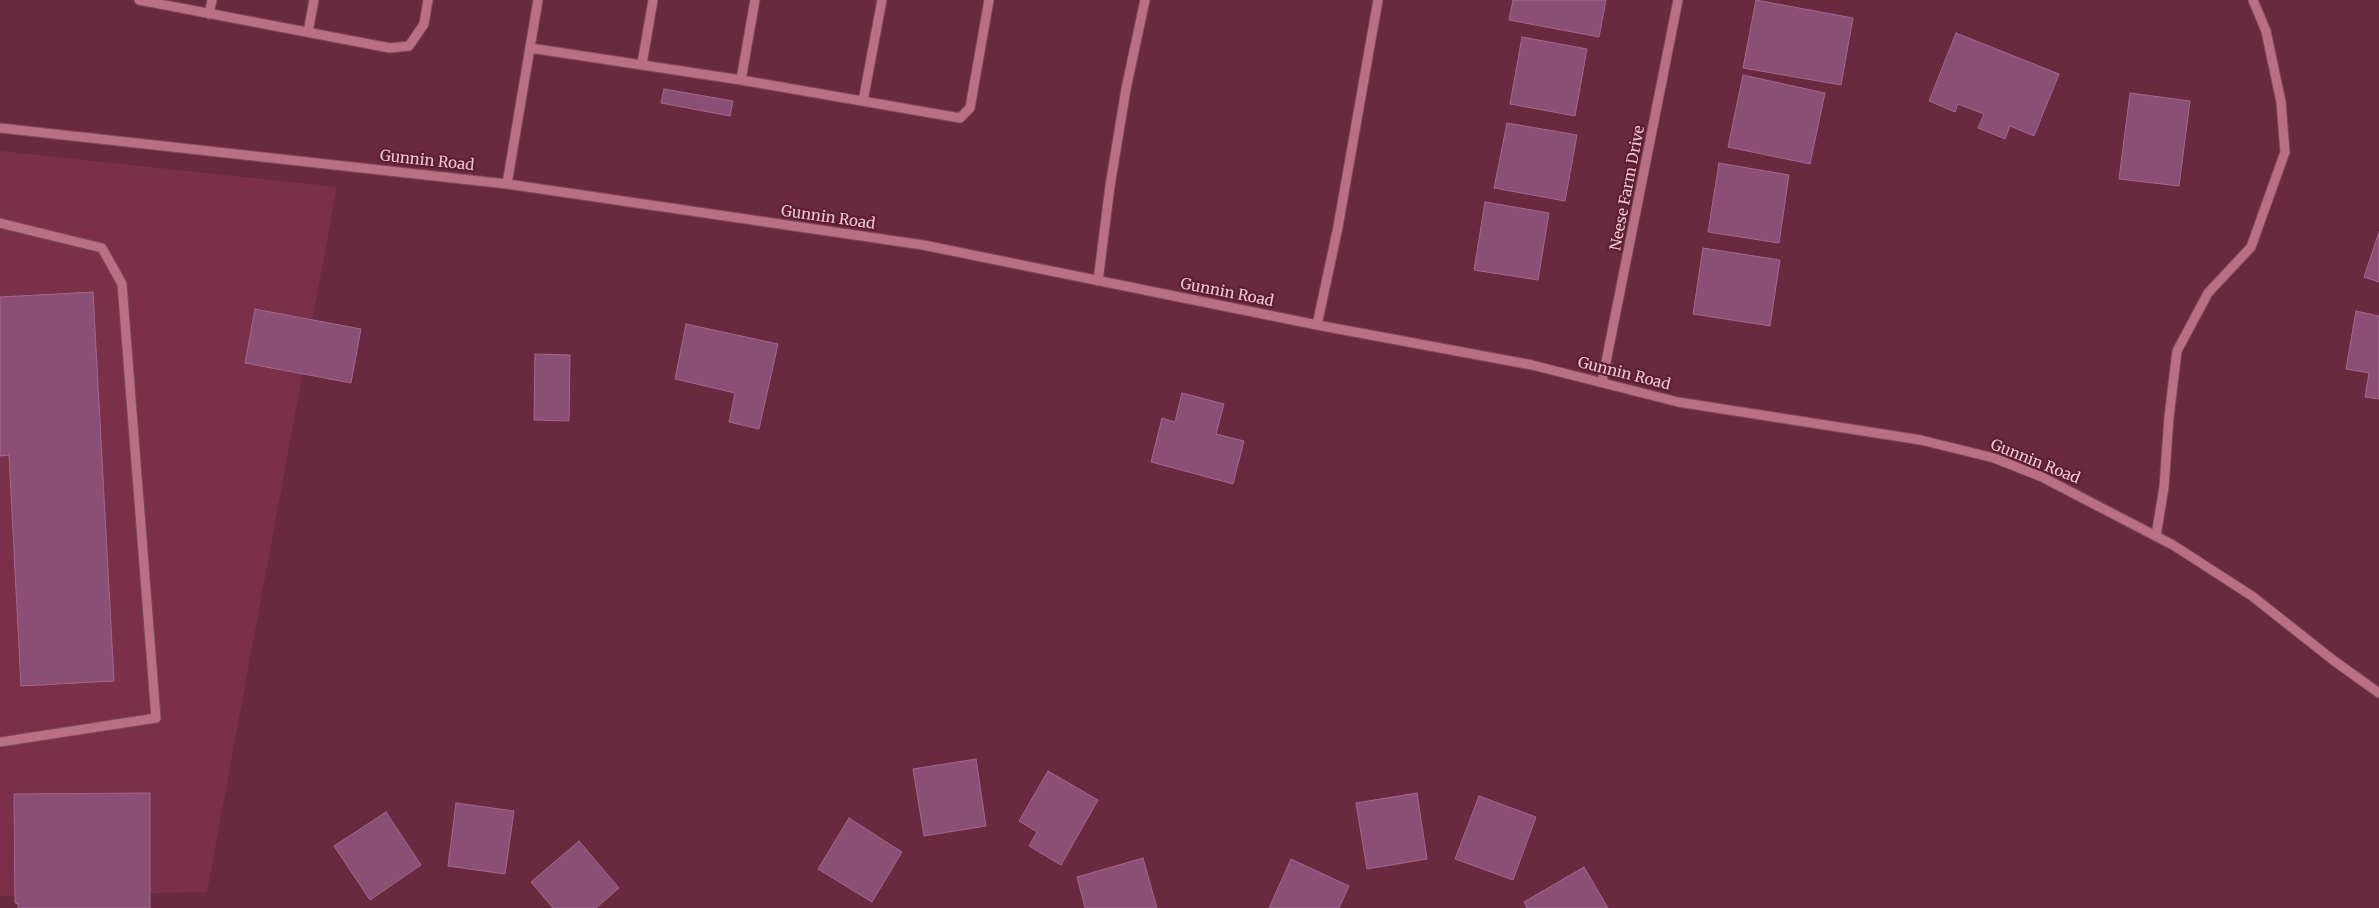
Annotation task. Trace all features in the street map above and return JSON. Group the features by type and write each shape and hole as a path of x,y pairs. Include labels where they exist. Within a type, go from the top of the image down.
{"street":[{"path":"139,0 390,48 409,46 424,24 428,0"},
{"path":"209,14 212,0"},
{"path":"308,32 314,0"},
{"path":"507,184 538,0"},
{"path":"642,64 653,0"},
{"path":"741,80 755,0"},
{"path":"862,101 882,0"},
{"path":"530,48 741,80 960,118 970,108 989,0"},
{"path":"1098,281 1110,186 1126,89 1145,0"},
{"path":"1317,325 1338,227 1378,0"},
{"name":"Neese Farm Drive","path":"1602,382 1678,0"},
{"path":"2156,536 2164,487 2169,417 2177,351 2208,293 2251,247 2285,152 2281,102 2266,31 2253,0"},
{"name":"Gunnin Road","path":"0,128 507,184 923,245 1317,325 1532,366 1678,402 1921,440 1994,458 2050,481 2156,536 2252,596 2333,660 2379,693"},
{"path":"0,224 102,248 122,284 156,718 0,742"}],"shaded area":[{"path":"0,151 337,187 207,892 0,896"}],"building":[{"path":"1513,0 1606,0 1599,37 1509,20"},
{"path":"1756,0 1853,18 1841,85 1743,68"},
{"path":"1956,33 2059,74 2034,136 2010,126 2005,139 1978,128 1984,114 1958,104 1955,112 1929,101"},
{"path":"1522,37 1587,49 1575,116 1510,104"},
{"path":"1743,75 1825,93 1810,164 1728,147"},
{"path":"664,89 733,101 730,116 661,103"},
{"path":"2130,93 2190,101 2179,186 2119,179"},
{"path":"1507,123 1577,135 1565,201 1494,188"},
{"path":"1719,163 1789,175 1779,243 1708,232"},
{"path":"1485,202 1549,213 1538,280 1474,270"},
{"path":"2379,232 2379,282 2364,277"},
{"path":"1703,248 1780,260 1770,326 1693,314"},
{"path":"93,292 114,681 21,686 9,455 0,456 0,297"},
{"path":"255,309 361,329 351,383 245,363"},
{"path":"2356,311 2379,316 2379,399 2365,397 2369,373 2346,369"},
{"path":"686,324 778,344 759,429 729,422 735,393 675,379"},
{"path":"535,354 570,355 569,421 534,420"},
{"path":"1182,393 1224,404 1216,434 1244,441 1233,484 1151,462 1162,418 1175,422"},
{"path":"976,759 986,826 924,836 913,769"},
{"path":"1048,771 1098,800 1061,865 1029,846 1037,832 1019,821"},
{"path":"150,793 150,908 18,908 18,904 15,903 14,794"},
{"path":"1417,793 1427,859 1367,869 1356,803"},
{"path":"1479,796 1536,817 1513,880 1455,859"},
{"path":"456,803 514,811 505,874 448,866"},
{"path":"386,812 421,865 370,900 334,846"},
{"path":"849,818 902,852 872,902 818,869"},
{"path":"579,841 619,888 596,908 553,908 531,882"},
{"path":"1143,858 1157,908 1085,908 1077,877"},
{"path":"1291,859 1349,886 1339,908 1269,908"},
{"path":"1584,867 1608,908 1527,908 1524,902"}]}
